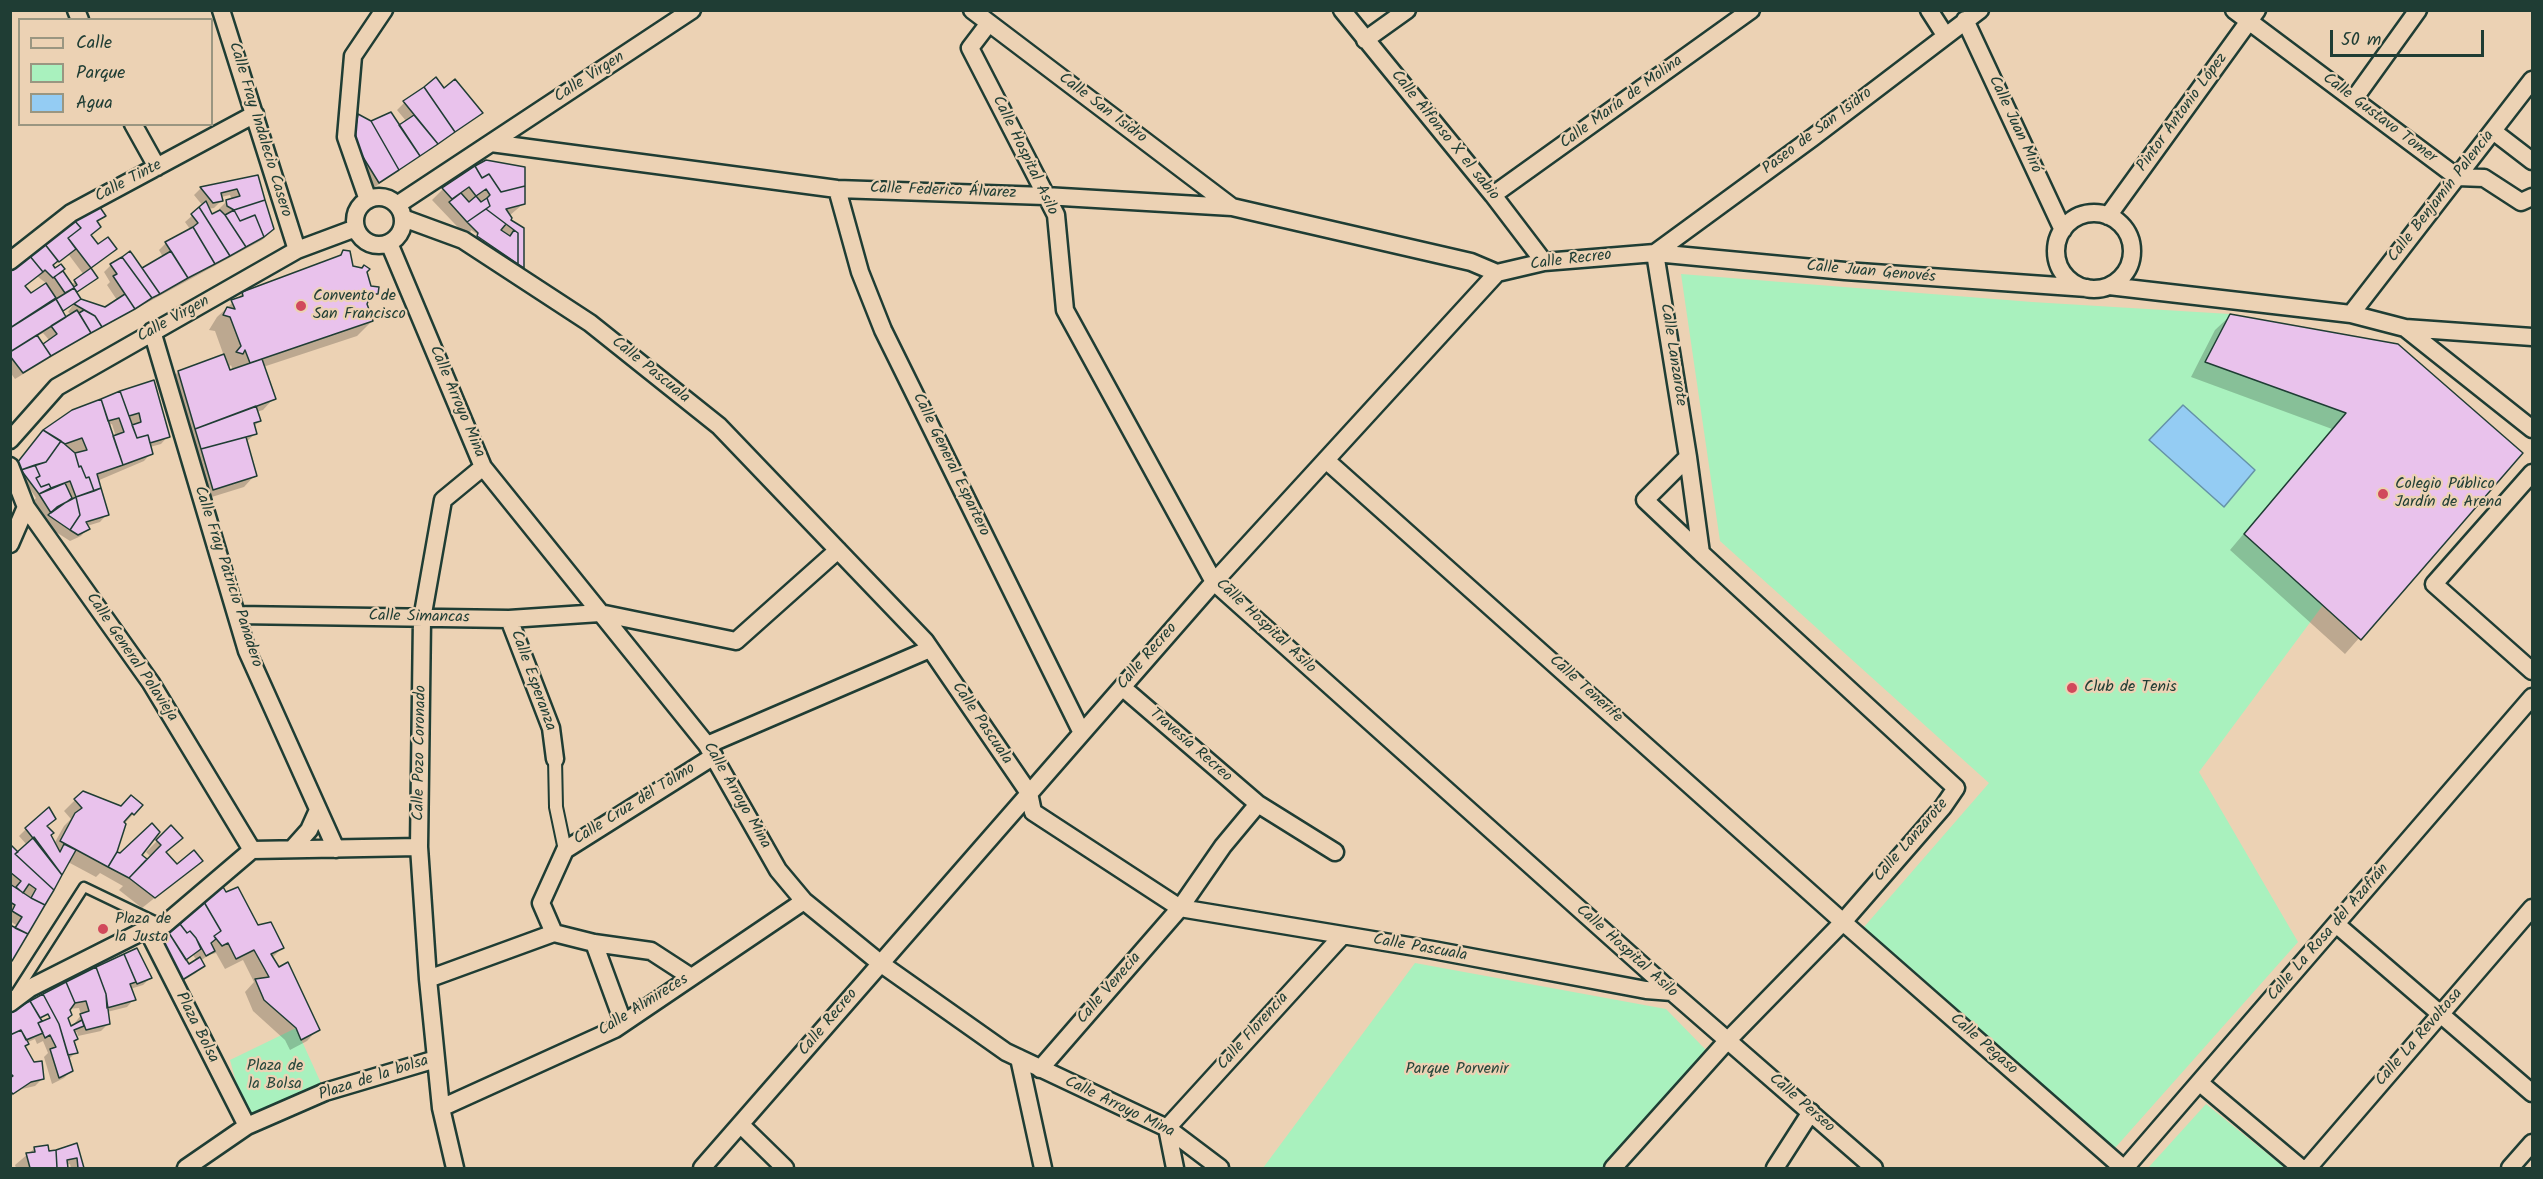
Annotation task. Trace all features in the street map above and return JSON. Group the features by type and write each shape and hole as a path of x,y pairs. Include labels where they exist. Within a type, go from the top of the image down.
{"street":[{"name":"Calle Fray Indalecio Casero","path":"221,10 297,250"},
{"path":"369,200 346,137 354,56 384,10"},
{"name":"Calle Virgen","path":"400,211 491,143 692,10"},
{"name":"Calle San Isidro","path":"972,10 1232,207"},
{"name":"Calle Alfonso X el sabio","path":"1342,10 1493,195 1544,262"},
{"path":"1365,40 1407,10"},
{"name":"Calle María de Molina","path":"1493,195 1728,17 1751,10"},
{"path":"1929,10 1945,34"},
{"name":"Paseo de San Isidro","path":"1655,253 1812,138 1945,34 1980,10"},
{"name":"Calle Gustavo Tomer","path":"2234,10 2253,16 2354,99 2457,177"},
{"path":"2354,99 2418,10"},
{"name":"Pintor Antonio López","path":"2108,216 2253,16"},
{"name":"Calle Juan Miró","path":"1965,20 2063,230"},
{"name":"Calle Hospital Asilo","path":"989,22 970,48 1056,216 1065,310 1214,582 1727,1041"},
{"name":"Calle Benjamín Palencia","path":"2351,314 2532,80"},
{"name":"Calle Tinte","path":"10,261 71,213 255,114"},
{"path":"134,126 157,167"},
{"path":"2493,131 2532,161"},
{"name":"Calle Federico Álvarez","path":"491,143 837,189 1045,196 1232,207 1471,262 1497,273"},
{"path":"2457,177 2484,178 2521,202 2532,197"},
{"name":"Calle General Espartero","path":"837,189 860,272 884,330 1082,733"},
{"path":"383,198 400,211 400,233 389,243 381,245 366,241 356,228 357,212 369,200 383,198"},
{"name":"Calle Pascuala","path":"400,211 463,240 590,323 719,426 930,649 1029,793 1033,812 1180,908 1646,990 1672,992"},
{"path":"2109,286 2126,271 2132,250 2125,229 2108,216 2095,213 2071,220 2058,239 2057,261 2068,279 2087,288 2109,286 2351,314 2405,328 2532,336"},
{"name":"Calle Virgen","path":"10,440 57,387 297,250 356,228"},
{"name":"Calle Arroyo Mina","path":"389,243 483,468 711,751 778,870 804,900 880,963 1006,1052 1167,1128 1221,1168"},
{"name":"Calle Recreo","path":"702,1168 1214,582 1497,273 1544,262 1655,253"},
{"name":"Calle Juan Genovés","path":"1655,253 1845,271 2087,288"},
{"name":"Calle Lanzarote","path":"1655,253 1701,553"},
{"path":"2405,328 2532,429"},
{"name":"Calle Fray Patricio Panadero","path":"152,331 247,651 336,849"},
{"name":"Calle Lanzarote","path":"1612,1168 1727,1041 1843,921 1943,807 1956,788 1645,500 1688,457"},
{"name":"Calle Tenerife","path":"1327,461 1843,921"},
{"name":"Calle General Polavieja","path":"10,466 26,507 151,683 252,850"},
{"name":"Calle Pozo Coronado","path":"455,1168 441,1108 428,979 419,847 422,619 442,500 483,468"},
{"path":"2532,473 2434,584 2532,671"},
{"path":"10,544 26,507"},
{"name":"Calle Simancas","path":"237,615 510,619 600,613 736,641 838,550"},
{"name":"Calle Esperanza","path":"510,619 551,728 555,759 556,807 565,850"},
{"name":"Calle Cruz del Tolmo","path":"554,933 541,903 565,850 711,751 930,649"},
{"name":"Travesía Recreo","path":"1122,687 1258,804 1335,852"},
{"name":"Calle La Rosa del Azafrán","path":"2124,1168 2532,697"},
{"path":"1180,908 1223,846 1258,804"},
{"path":"292,849 309,831 318,810"},
{"path":"10,1002 30,988 147,929 164,925 252,850 419,847"},
{"name":"Calle Almireces","path":"441,1108 615,1029 804,900"},
{"name":"Calle Venecia","path":"1040,1069 1180,908"},
{"name":"Calle La Revoltosa","path":"2308,1168 2532,908"},
{"name":"Calle Pegaso","path":"1843,921 2124,1168"},
{"path":"2336,924 2532,1093"},
{"name":"Plaza Bolsa","path":"147,929 247,1126"},
{"path":"428,979 554,933 594,943 651,951 691,977"},
{"name":"Calle Florencia","path":"1167,1128 1342,936"},
{"path":"594,943 623,1022"},
{"name":"Calle Perseo","path":"1727,1041 1874,1168"},
{"path":"1019,1058 1043,1168"},
{"name":"Plaza de la bolsa","path":"186,1168 247,1126 325,1092 436,1059"},
{"path":"2200,1083 2301,1168"},
{"path":"1775,1168 1811,1112"},
{"path":"741,1125 785,1168"},
{"path":"1167,1128 1175,1168"},
{"path":"2510,1168 2532,1143"}],"lane":[{"path":"10,1002 84,887 164,925"}],"green space":[{"name":"Club de Tenis","path":"1681,274 2032,302 2230,314 2205,362 2346,413 2323,605 2199,772 2298,942 2115,1148 1864,927 1989,783 1720,541"},
{"name":"Parque Porvenir","path":"1415,963 1666,1009 1706,1050 1612,1168 1263,1168"},
{"name":"Plaza de la Bolsa","path":"296,1028 325,1092 248,1126 230,1060"},
{"path":"2206,1104 2285,1168 2148,1168"}],"water":[{"path":"2183,405 2255,470 2224,507 2149,440"}],"building":[{"path":"436,77 444,88 455,79 483,113 455,132 424,87"},
{"path":"424,87 455,132 438,144 403,101"},
{"path":"391,112 420,156 399,170 371,121"},
{"path":"358,114 371,121 399,170 379,183 358,149 355,131"},
{"path":"414,115 438,144 420,156 399,125"},
{"path":"486,160 525,167 525,186 501,192 489,174 482,178 475,166"},
{"path":"475,166 482,178 489,174 501,192 525,186 525,204 506,209 511,220 524,228 524,268 518,264 518,233 486,209 490,206 487,198 490,195 486,189 476,196 469,187 452,199 442,188"},
{"path":"258,175 265,200 234,210 227,206 226,200 240,196 237,189 221,193 223,201 213,203 200,187"},
{"path":"461,193 469,202 476,196 481,202 487,198 490,206 467,222 449,202"},
{"path":"265,200 274,229 264,237 255,215 240,221 234,210"},
{"path":"206,201 212,214 220,210 225,215 246,247 230,256 199,207"},
{"path":"97,203 106,216 97,221 101,227 91,235 98,244 108,237 117,249 91,268 68,238 81,228 74,220"},
{"path":"199,207 230,256 215,264 193,227 198,223 191,214"},
{"path":"486,209 506,224 501,230 510,236 514,230 518,233 518,264 477,236 478,233 467,222"},
{"path":"234,210 240,221 255,215 264,237 246,247 225,215"},
{"path":"74,220 81,228 68,238 76,249 59,262 44,243"},
{"path":"193,227 215,264 188,278 165,242"},
{"path":"44,243 58,261 53,265 55,268 61,264 65,269 53,278 45,270 43,272 29,255"},
{"name":"Convento de San Francisco","path":"343,250 350,251 353,266 362,268 364,265 370,269 367,272 371,286 379,287 378,294 371,294 367,304 373,321 250,363 245,350 243,354 236,352 241,346 230,317 223,315 227,307 235,309 231,300 243,296 242,292 341,255"},
{"path":"130,251 160,294 152,298 122,257"},
{"path":"171,251 188,278 160,294 142,268"},
{"path":"29,255 43,272 25,286 31,293 46,283 56,298 10,328 10,270"},
{"path":"122,257 152,298 135,309 113,276 117,274 110,264"},
{"path":"91,268 98,278 77,292 74,288 65,293 54,277 63,271 74,287 77,285 74,280"},
{"path":"74,288 81,299 63,311 56,299"},
{"path":"125,294 135,309 102,327 95,316 74,304 81,299 105,307"},
{"path":"56,299 66,317 10,352 10,328"},
{"path":"77,310 91,333 51,356 43,344 57,334 51,326"},
{"path":"84,310 95,316 102,327 91,333 79,313"},
{"name":"Colegio Público Jardín de Arena","path":"2230,314 2398,344 2523,453 2361,640 2244,534 2346,413 2205,362"},
{"path":"37,335 51,356 23,373 10,356 10,352"},
{"path":"224,354 230,370 262,359 276,399 195,429 178,371"},
{"path":"154,380 170,437 150,443 148,435 137,438 132,425 141,422 139,413 129,416 120,391"},
{"path":"120,391 137,438 148,435 153,454 123,465 113,436 124,432 119,418 108,421 101,399"},
{"path":"101,399 123,465 97,474 101,488 94,491 89,477 86,478 81,466 79,467 75,453 87,450 82,438 65,444 43,430 72,410"},
{"path":"256,406 261,421 254,423 257,434 201,449 195,429"},
{"path":"43,430 61,441 46,462 21,470 17,463"},
{"path":"246,437 257,476 213,490 201,449"},
{"path":"61,441 75,453 79,467 81,466 86,478 89,477 94,491 76,497 70,481 51,488 49,484 41,487 36,478 40,476 35,465 46,462"},
{"path":"35,465 40,476 36,478 41,487 49,484 51,488 39,494 21,470"},
{"path":"65,483 72,498 51,513 39,494"},
{"path":"101,488 109,515 86,522 90,529 78,535 70,530 80,515 76,497"},
{"path":"76,497 80,515 70,530 48,515 57,507"},
{"path":"83,791 121,806 131,795 143,805 124,822 126,824 117,852 108,867 60,841 75,813 82,808 74,799"},
{"path":"49,807 56,819 47,826 54,833 51,835 60,852 64,844 76,850 62,875 25,828"},
{"path":"152,823 160,832 142,855 147,859 129,878 108,867 117,852 120,853"},
{"path":"171,825 183,838 166,852 177,864 194,850 203,861 155,898 129,878 161,845 156,840"},
{"path":"34,837 62,875 54,890 15,854"},
{"path":"10,844 18,852 15,854 54,890 45,905 31,898 36,889 29,884 23,893 16,887 21,881 10,872"},
{"path":"10,884 45,905 28,934 15,928 22,917 12,911 15,905 10,902"},
{"path":"222,885 226,892 238,887 258,925 271,922 284,948 271,954 279,967 288,962 320,1030 301,1040 296,1028 264,1000 255,979 269,977 254,950 236,959 228,943 222,946 214,936 221,931 204,902"},
{"path":"204,902 221,931 214,936 216,939 211,943 215,951 206,956 196,938 190,931 187,933 180,924"},
{"path":"180,924 187,933 190,931 196,938 201,949 186,960 169,933"},
{"path":"10,925 28,934 12,961 10,960"},
{"path":"169,933 189,964 200,957 205,966 179,982 158,943"},
{"path":"137,948 152,978 137,984 124,954"},
{"path":"124,954 136,982 130,984 136,1000 107,1008 106,994 96,967"},
{"path":"96,967 106,994 110,1024 86,1030 80,1014 89,1011 86,1001 75,1003 66,982"},
{"path":"66,982 75,1003 70,1010 72,1015 68,1018 71,1026 82,1020 84,1026 74,1030 78,1039 74,1041 78,1053 68,1055 59,1024 43,994"},
{"path":"43,994 59,1024 73,1071 59,1078 50,1049 56,1047 50,1035 45,1038 38,1023 50,1018 48,1014 40,1018 30,1001"},
{"path":"30,1001 42,1021 38,1023 43,1033 26,1040 21,1030 10,1035 10,1011"},
{"path":"21,1030 29,1044 25,1046 34,1062 42,1061 44,1079 31,1082 13,1094 10,1091 10,1078 13,1076 10,1073 10,1035"},
{"path":"77,1143 84,1168 78,1168 77,1158 67,1160 68,1168 57,1168 56,1150"},
{"path":"48,1145 49,1151 56,1150 57,1168 30,1168 26,1153 35,1152 34,1147"}],"place":[{"name":"Convento de San Francisco","path":"301,306"},
{"name":"Colegio Público Jardín de Arena","path":"2383,494"},
{"name":"Club de Tenis","path":"2072,688"},
{"name":"Plaza de la Justa","path":"103,929"}]}
